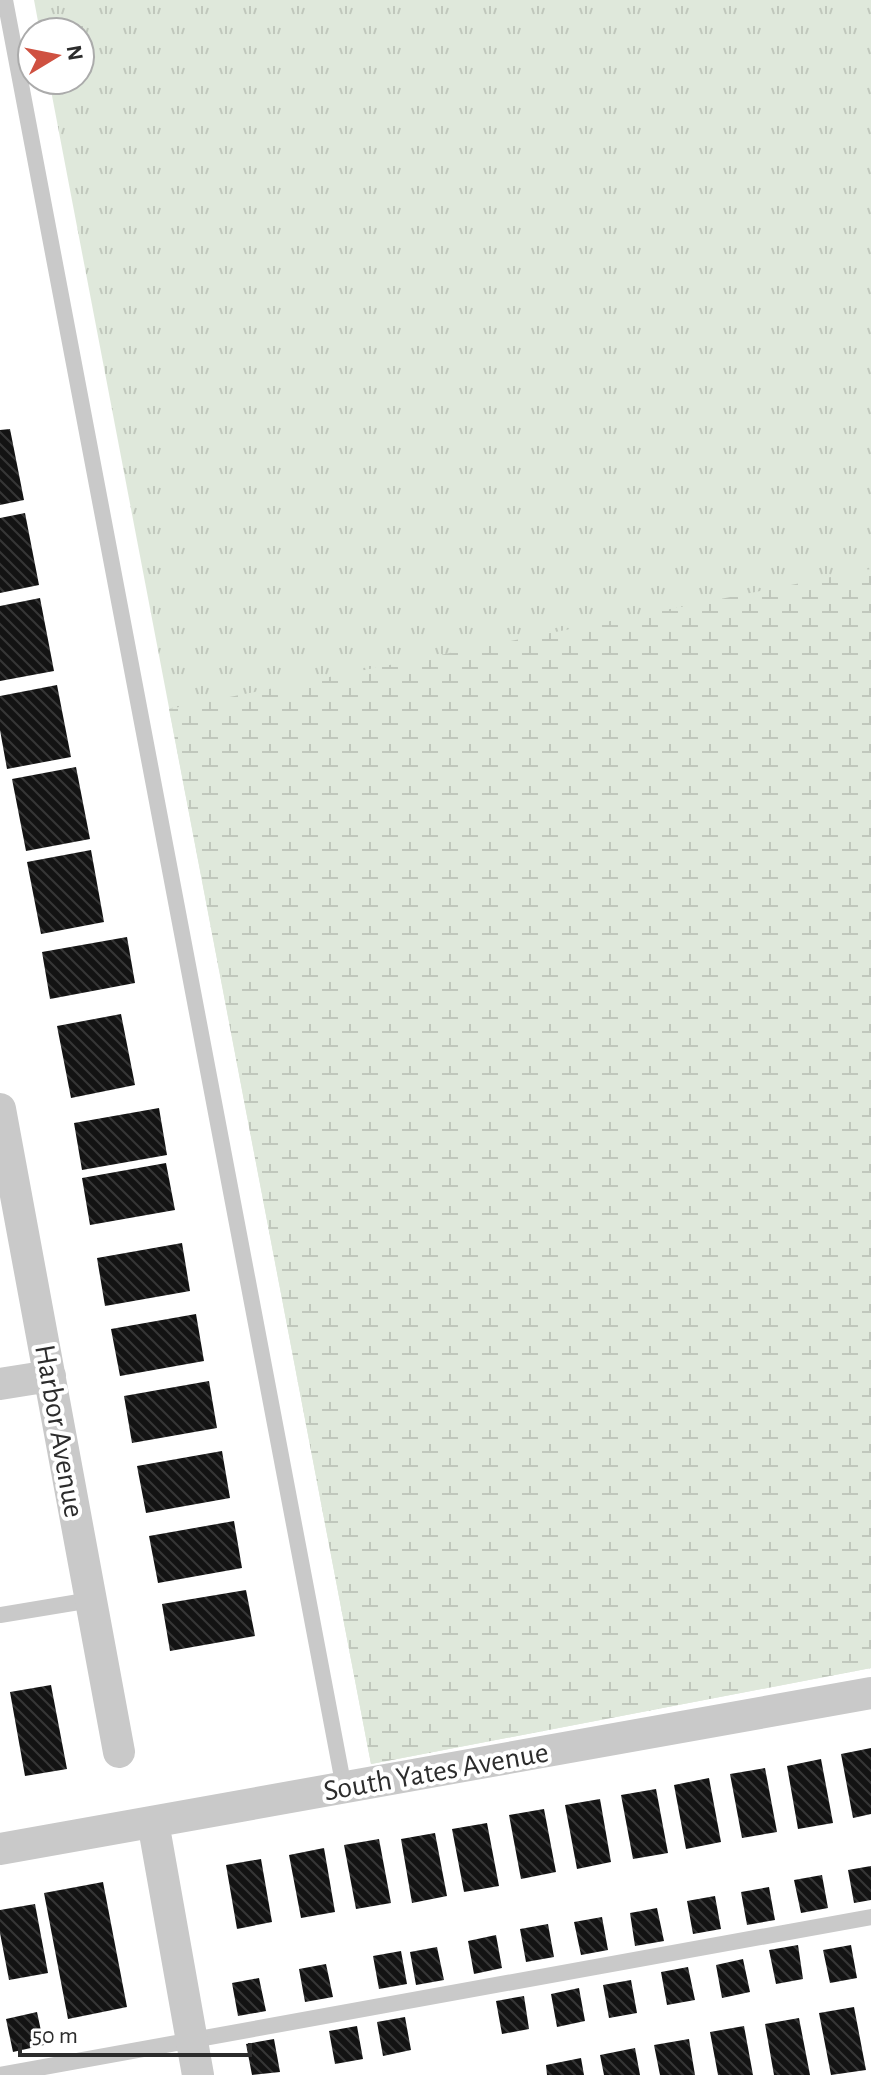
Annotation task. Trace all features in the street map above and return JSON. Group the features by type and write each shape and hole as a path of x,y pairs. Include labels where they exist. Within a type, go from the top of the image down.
{"street":[{"name":"Harbor Avenue","path":"0,1109 119,1752"},
{"path":"0,1384 50,1376"},
{"name":"South Yates Avenue","path":"0,1849 871,1693"},
{"path":"153,1822 198,2075"}],"lane":[{"path":"5,0 344,1788"},
{"path":"0,1615 91,1600"},
{"path":"0,2075 871,1917"}],"green space":[{"path":"34,0 871,0 871,1668 371,1764 52,96 96,96 96,16 37,16"},
{"path":"871,569 871,1668 371,1764 169,709"}],"building":[{"path":"10,429 24,500 0,505 0,430"},
{"path":"25,513 39,585 0,593 0,518"},
{"path":"40,598 54,671 0,681 0,606"},
{"path":"57,685 71,757 7,769 0,730 0,696"},
{"path":"76,767 90,839 26,851 12,779"},
{"path":"91,850 104,922 41,934 27,862"},
{"path":"127,937 135,983 50,999 42,952"},
{"path":"121,1014 135,1085 71,1098 57,1026"},
{"path":"159,1108 167,1155 82,1170 74,1123"},
{"path":"166,1163 175,1210 90,1225 82,1178"},
{"path":"182,1243 190,1291 105,1306 97,1258"},
{"path":"196,1314 204,1361 120,1376 111,1329"},
{"path":"209,1381 217,1428 132,1443 124,1396"},
{"path":"222,1451 230,1498 146,1513 137,1466"},
{"path":"234,1521 242,1568 158,1583 149,1536"},
{"path":"246,1590 255,1636 170,1651 162,1604"},
{"path":"51,1685 67,1769 25,1776 10,1692"},
{"path":"871,1748 871,1814 853,1818 841,1754"},
{"path":"821,1759 833,1823 798,1829 787,1766"},
{"path":"765,1768 777,1832 742,1838 730,1774"},
{"path":"709,1778 721,1842 686,1849 674,1785"},
{"path":"656,1789 668,1853 633,1859 621,1795"},
{"path":"600,1799 611,1862 577,1869 565,1805"},
{"path":"544,1809 556,1872 521,1879 509,1815"},
{"path":"487,1823 499,1886 464,1892 452,1829"},
{"path":"435,1833 447,1896 412,1903 401,1839"},
{"path":"379,1839 391,1903 356,1909 344,1845"},
{"path":"324,1848 335,1912 301,1918 289,1855"},
{"path":"261,1859 272,1922 237,1929 226,1865"},
{"path":"871,1866 871,1900 854,1903 848,1870"},
{"path":"822,1875 828,1908 801,1913 794,1880"},
{"path":"103,1882 127,2007 68,2019 44,1893"},
{"path":"769,1887 775,1920 747,1925 741,1892"},
{"path":"715,1896 721,1929 693,1934 687,1901"},
{"path":"35,1904 48,1973 9,1980 0,1933 0,1910"},
{"path":"657,1908 664,1941 635,1946 630,1913"},
{"path":"602,1917 608,1950 581,1955 574,1922"},
{"path":"548,1924 554,1957 526,1962 520,1929"},
{"path":"496,1935 502,1968 474,1974 468,1941"},
{"path":"798,1945 803,1979 776,1984 769,1950"},
{"path":"851,1945 857,1978 830,1983 823,1950"},
{"path":"437,1947 444,1980 416,1985 410,1952"},
{"path":"401,1951 407,1984 379,1989 373,1956"},
{"path":"743,1959 750,1992 722,1998 716,1965"},
{"path":"326,1964 333,1997 305,2002 299,1969"},
{"path":"688,1967 695,2000 667,2005 661,1972"},
{"path":"259,1978 266,2011 238,2016 232,1983"},
{"path":"631,1980 637,2013 609,2018 603,1985"},
{"path":"579,1988 585,2021 557,2027 551,1994"},
{"path":"524,1996 529,2029 502,2034 496,2001"},
{"path":"854,2007 866,2070 831,2075 819,2013"},
{"path":"37,2012 44,2045 13,2052 6,2019"},
{"path":"405,2017 411,2050 383,2056 377,2022"},
{"path":"799,2018 810,2075 774,2075 765,2024"},
{"path":"357,2026 363,2059 335,2064 329,2031"},
{"path":"744,2026 753,2075 718,2075 710,2032"},
{"path":"274,2039 280,2072 252,2075 246,2044"},
{"path":"689,2039 695,2075 660,2075 654,2045"},
{"path":"635,2048 640,2075 604,2075 600,2055"},
{"path":"581,2058 584,2075 547,2075 546,2065"}]}
